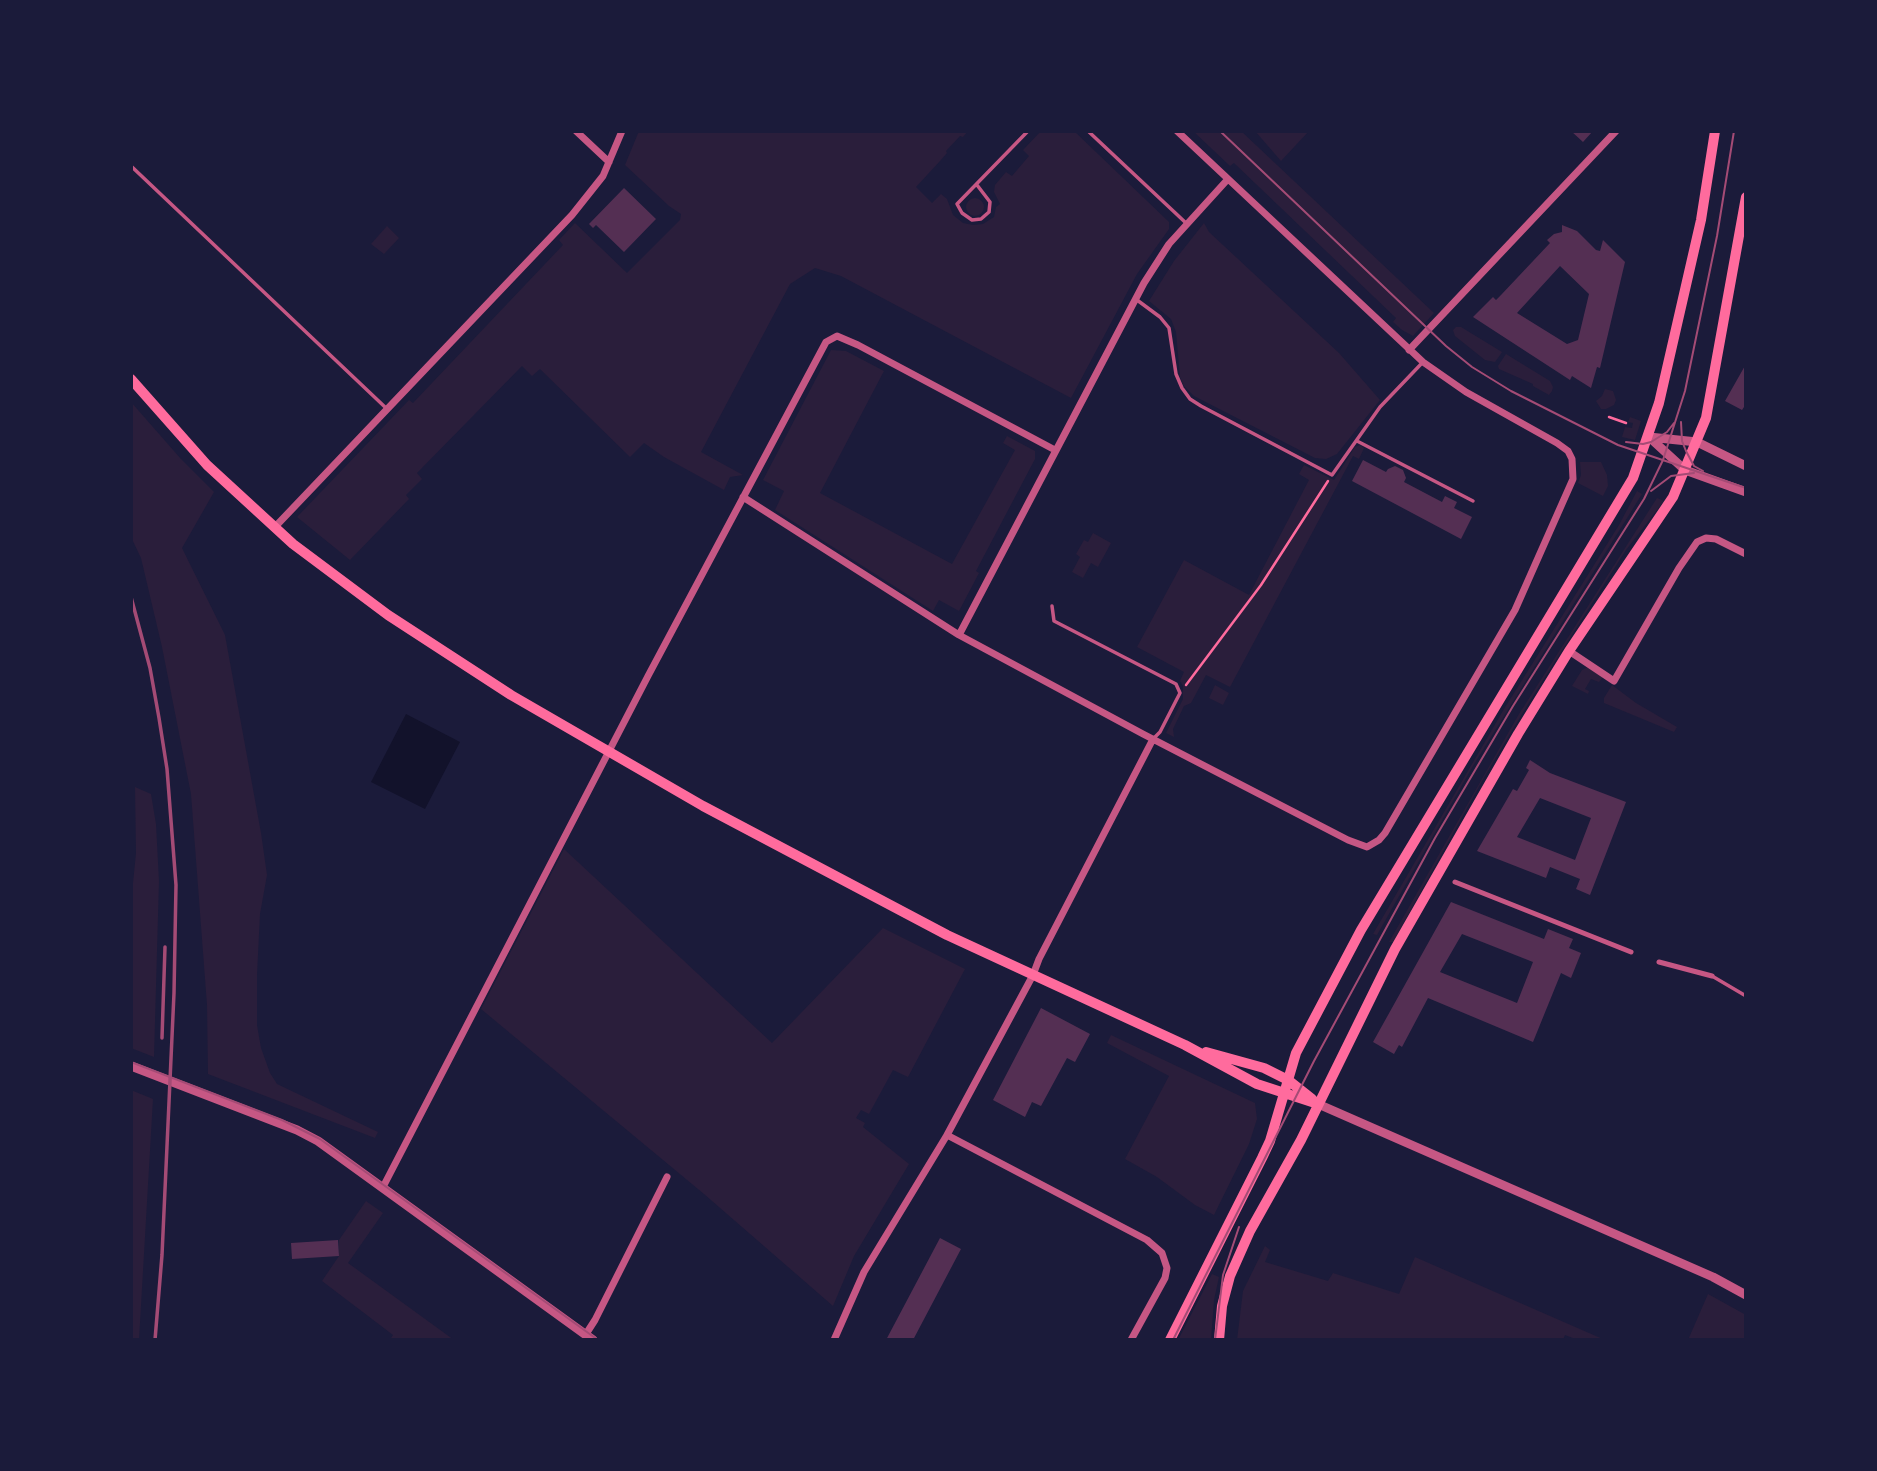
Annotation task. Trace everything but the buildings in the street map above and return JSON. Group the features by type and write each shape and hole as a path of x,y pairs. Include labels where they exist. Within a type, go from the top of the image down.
{"main road":[{"path":"1170,1340 1270,1141 1296,1053 1360,930 1623,496 1649,437 1702,220 1715,131"},
{"path":"1219,1340 1222,1306 1230,1276 1250,1231 1301,1140 1398,944 1518,734 1569,651 1670,502 1685,470 1706,418 1746,197"},
{"path":"131,379 207,465 274,528 328,573 520,701 776,845 947,935 1191,1048 1256,1084 1318,1104"},
{"path":"1191,1048 1264,1068 1288,1080 1318,1104"}],"street":[{"path":"576,131 609,162"},
{"path":"274,528 572,215 595,188 622,131"},
{"path":"743,497 959,635 1348,841 1367,847 1379,840 1514,610 1573,480 1574,469 1570,454 1557,443 1466,392 1423,362 1177,131"},
{"path":"1409,349 1616,131"},
{"path":"959,635 1157,261 1186,223 1228,178"},
{"path":"383,1187 609,751 826,342 837,336 1055,450"},
{"path":"1649,437 1697,442 1746,466"},
{"path":"1649,437 1685,470 1746,492"},
{"path":"1569,651 1614,681 1679,568 1697,542 1706,538 1731,545 1746,554"},
{"path":"834,1340 864,1272 947,1135 1033,975 1153,739"},
{"path":"1455,882 1631,952"},
{"path":"1659,962 1712,976"},
{"path":"131,1066 297,1130 318,1141 589,1337 667,1177"},
{"path":"1318,1104 1713,1277 1746,1295"},
{"path":"947,1135 1147,1240 1162,1253 1167,1268 1165,1278 1131,1340"}],"lane":[{"path":"976,185 990,202 989,212 981,219 972,220 962,213 957,204 1028,131"},
{"path":"1088,131 1186,223"},
{"path":"131,166 386,409"},
{"path":"1136,299 1160,317 1169,328 1176,374 1190,399 1332,475 1380,407 1423,362"},
{"path":"1356,441 1473,501"},
{"path":"1052,606 1054,621 1176,684 1180,693 1160,732 1153,739"},
{"path":"1712,976 1746,996"}],"path":[{"path":"1609,417 1626,423"},
{"path":"1180,693 1261,584 1332,475"}],"shaded area":[{"path":"639,131 968,131 946,151 916,187 932,203 941,194 947,199 953,215 963,223 973,225 983,224 994,217 996,207 1000,204 994,192 995,185 1006,172 1012,176 1029,156 1023,150 1041,131 1074,131 1169,222 1169,229 1137,274 1071,398 841,276 815,268 790,284 701,452 743,475 730,477 724,490 644,443 630,457 540,369 532,376 522,366 417,473 422,479 406,495 409,499 350,560 297,517 409,400 413,403 563,245 559,240 575,223 627,273 680,220 681,214 625,165"},
{"path":"1193,131 1241,131 1434,313 1413,336 1402,330 1393,322 1396,318 1234,163 1230,166"},
{"path":"1255,131 1309,131 1281,161"},
{"path":"975,198 981,201 984,207 981,213 975,216 969,213 966,207 969,201"},
{"path":"1204,223 1209,232 1339,353 1380,400 1337,454 1326,459 1315,458 1194,396 1184,386 1180,377 1176,332 1171,319 1149,301 1174,261"},
{"path":"387,226 399,238 384,254 371,244"},
{"path":"1461,327 1502,352 1495,362 1485,360 1455,336 1453,330"},
{"path":"831,350 846,351 884,371 820,493 952,564 1015,450 1003,443 1007,436 1035,451 1035,459 976,571 979,573 959,611 939,600 933,611 775,510 784,491 763,480"},
{"path":"1506,354 1550,381 1553,387 1549,395 1533,384 1499,369 1498,366"},
{"path":"1605,389 1613,391 1616,400 1614,405 1601,409 1596,401"},
{"path":"131,402 214,492 182,548 225,635 261,833 267,875 260,914 257,975 257,1025 261,1048 277,1084 378,1132 375,1138 208,1074 207,1005 191,794 162,647 141,558 131,537"},
{"path":"1630,417 1641,421 1635,440 1622,437 1625,427 1632,428 1633,423 1628,422"},
{"path":"1360,445 1364,448 1359,459 1353,456 1230,687 1206,675 1191,703 1184,706 1173,729 1174,737 1166,733 1183,699 1183,686 1180,681 1184,672 1137,647 1184,560 1249,595 1309,480 1299,474 1304,465 1334,480 1355,447"},
{"path":"1580,462 1601,462 1607,475 1608,486 1603,496 1578,483 1581,475"},
{"path":"1637,491 1642,494 1473,766 1377,935 1373,934 1504,709 1619,525"},
{"path":"1657,498 1664,501 1626,550 1530,701 1486,774 1393,942 1389,942 1519,714"},
{"path":"1093,533 1111,543 1098,567 1091,563 1083,578 1072,572 1080,557 1076,554 1084,540 1088,542"},
{"path":"1588,667 1603,677 1599,682 1591,679 1585,689 1589,691 1588,694 1572,686 1582,670"},
{"path":"1215,685 1229,693 1223,705 1209,698"},
{"path":"1612,685 1677,727 1674,732 1604,703"},
{"path":"406,714 460,742 425,809 371,782"},
{"path":"135,787 151,794 156,824 159,881 154,1057 131,1048 131,903 136,853"},
{"path":"564,849 772,1043 883,928 965,969 908,1077 893,1070 869,1114 861,1110 856,1118 865,1123 863,1127 909,1164 854,1256 833,1306 704,1194 481,1009"},
{"path":"1111,1035 1255,1103 1257,1119 1249,1144 1214,1215 1125,1159 1169,1076 1107,1043"},
{"path":"131,1090 153,1099 139,1340 131,1340"},
{"path":"366,1201 383,1213 348,1263 454,1340 390,1340 393,1335 322,1281 339,1256 339,1240"},
{"path":"1265,1246 1270,1250 1265,1262 1328,1281 1333,1273 1399,1294 1415,1257 1605,1340 1578,1340 1565,1335 1563,1340 1237,1340 1243,1291"},
{"path":"1212,1274 1219,1277 1211,1340 1178,1340"},
{"path":"1708,1294 1746,1315 1746,1340 1688,1340"}],"tram line":[{"path":"1220,131 1446,346 1472,367 1511,391 1618,445 1746,488"},
{"path":"1173,1340 1314,1061 1435,838 1513,706 1644,499 1663,460 1685,391 1717,236 1734,131"},
{"path":"1681,422 1682,441 1686,451 1694,466 1703,471"},
{"path":"1626,442 1651,442 1667,432 1674,423"},
{"path":"1651,491 1671,476 1694,473"},
{"path":"131,1062 282,1120 320,1139 598,1340"},
{"path":"1215,1340 1223,1275 1239,1227"}],"railway":[{"path":"131,597 150,668 167,769 176,885 162,1255 155,1340"},
{"path":"162,1038 165,947"}]}
